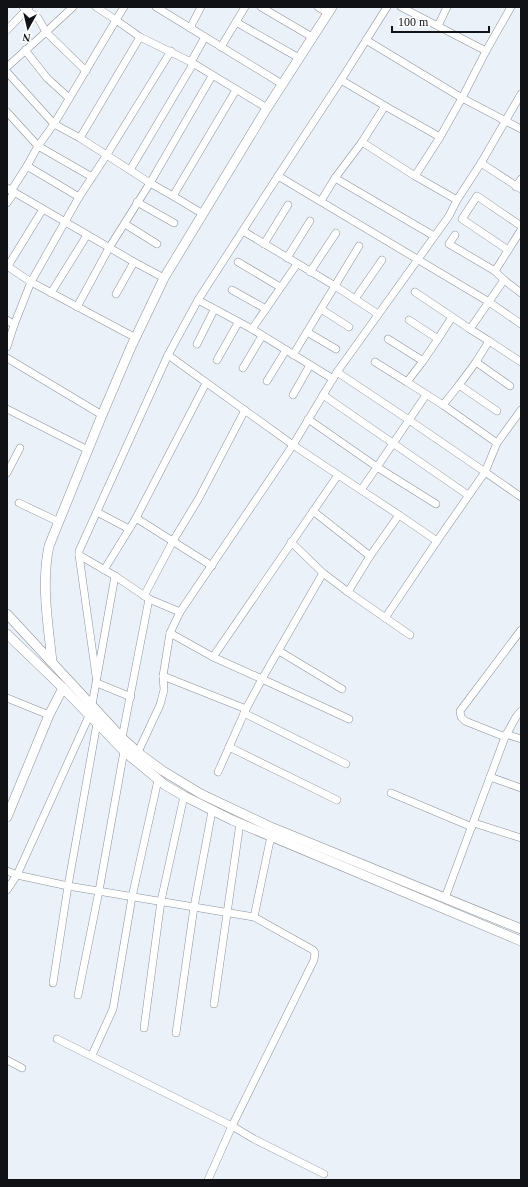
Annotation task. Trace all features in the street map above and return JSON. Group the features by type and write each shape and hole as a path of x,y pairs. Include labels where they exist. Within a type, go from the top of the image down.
{"street":[{"path":"7,68 24,50 73,7"},
{"path":"96,7 140,37 171,51 267,108"},
{"path":"7,203 11,191 38,146 54,124 124,7"},
{"path":"156,7 282,84"},
{"path":"190,28 201,7"},
{"path":"221,47 246,7"},
{"path":"261,7 312,37"},
{"path":"52,662 45,591 45,571 49,546 102,415 164,278 267,108 330,10 318,7"},
{"path":"97,683 79,555 80,548 168,355 198,300 244,232 278,176 387,7"},
{"path":"401,7 486,51"},
{"path":"438,26 448,7"},
{"path":"415,176 440,137 511,7"},
{"path":"7,30 26,8 38,18 46,32 86,71"},
{"path":"236,22 299,58"},
{"path":"80,138 140,37"},
{"path":"130,170 192,63 205,37"},
{"path":"366,40 462,98 507,120 521,129"},
{"path":"24,50 47,78 69,98"},
{"path":"7,347 31,282 64,222 171,51"},
{"path":"7,72 54,124 80,138 106,156 202,214"},
{"path":"76,306 212,76"},
{"path":"341,80 440,137"},
{"path":"173,196 236,90"},
{"path":"138,752 160,706 164,690 164,676 170,633 180,612 294,445 337,372 449,216 457,200 507,120 521,94"},
{"path":"321,201 335,178 362,142 385,106"},
{"path":"7,112 38,146 92,177"},
{"path":"362,142 415,176 457,200"},
{"path":"481,163 519,188 521,179"},
{"path":"27,166 79,197"},
{"path":"278,176 418,259 521,324"},
{"path":"335,178 434,236"},
{"path":"11,191 164,278"},
{"path":"508,250 462,219 477,196 521,226"},
{"path":"137,202 174,223"},
{"path":"264,244 288,205"},
{"path":"42,209 7,266 31,282 136,338"},
{"path":"287,258 310,221"},
{"path":"125,224 157,244"},
{"path":"495,271 521,230"},
{"path":"244,232 335,286 378,314"},
{"path":"310,272 336,233"},
{"path":"51,293 87,235"},
{"path":"455,235 449,244 495,271 521,293"},
{"path":"293,355 359,246"},
{"path":"356,299 382,260"},
{"path":"116,294 134,262"},
{"path":"238,262 280,287"},
{"path":"252,329 297,264"},
{"path":"470,329 504,280"},
{"path":"232,290 266,309"},
{"path":"415,292 521,362"},
{"path":"198,300 238,323 252,329 333,379"},
{"path":"321,309 349,327"},
{"path":"197,344 214,310"},
{"path":"407,382 423,361 452,317"},
{"path":"7,320 14,325"},
{"path":"409,320 438,339"},
{"path":"217,360 238,323"},
{"path":"307,332 336,349"},
{"path":"243,368 262,336"},
{"path":"388,339 423,361"},
{"path":"443,405 476,362 489,341"},
{"path":"267,381 286,350"},
{"path":"168,355 294,445 436,541"},
{"path":"7,358 102,415"},
{"path":"375,362 443,405 497,443"},
{"path":"476,362 510,386"},
{"path":"293,395 310,365"},
{"path":"337,372 521,497"},
{"path":"104,570 136,518 206,383"},
{"path":"459,384 497,411"},
{"path":"361,490 426,395"},
{"path":"322,396 468,494"},
{"path":"7,409 88,450"},
{"path":"122,738 131,697 147,597 173,541 199,498 245,410"},
{"path":"385,618 468,494 485,472 497,443 521,410"},
{"path":"308,419 377,467 436,504"},
{"path":"7,473 20,448"},
{"path":"213,657 338,475"},
{"path":"19,503 59,522"},
{"path":"313,511 370,556"},
{"path":"96,512 129,529"},
{"path":"348,592 370,556 399,515"},
{"path":"136,518 212,566"},
{"path":"292,542 323,573 410,635"},
{"path":"79,555 147,597 180,612"},
{"path":"218,772 245,711 323,573"},
{"path":"92,705 115,576"},
{"path":"7,614 70,680 122,738 138,752 181,783 273,828 521,929"},
{"path":"31,640 42,637 48,627"},
{"path":"521,630 460,711 461,717 465,721 521,739"},
{"path":"170,633 213,657 349,719"},
{"path":"7,634 63,688 124,751 158,780 184,796 212,811 521,941"},
{"path":"279,651 342,689"},
{"path":"164,676 245,711 346,764"},
{"path":"7,817 49,715 63,688 70,680"},
{"path":"97,683 131,697"},
{"path":"7,698 49,715"},
{"path":"445,898 506,735 521,711"},
{"path":"7,890 17,875 89,716"},
{"path":"53,983 68,886 97,723"},
{"path":"229,748 337,800"},
{"path":"78,994 99,891 124,751"},
{"path":"490,777 521,788"},
{"path":"92,1055 113,1009 132,897 158,780"},
{"path":"391,793 473,825 521,838"},
{"path":"144,1028 161,901 184,796"},
{"path":"176,1033 194,907 212,811"},
{"path":"214,1004 240,823"},
{"path":"254,916 271,836"},
{"path":"7,871 17,875 68,886 254,916 311,948 315,953 315,956 232,1126 208,1180"},
{"path":"57,1039 92,1055 324,1174"},
{"path":"7,1060 22,1068"}]}
